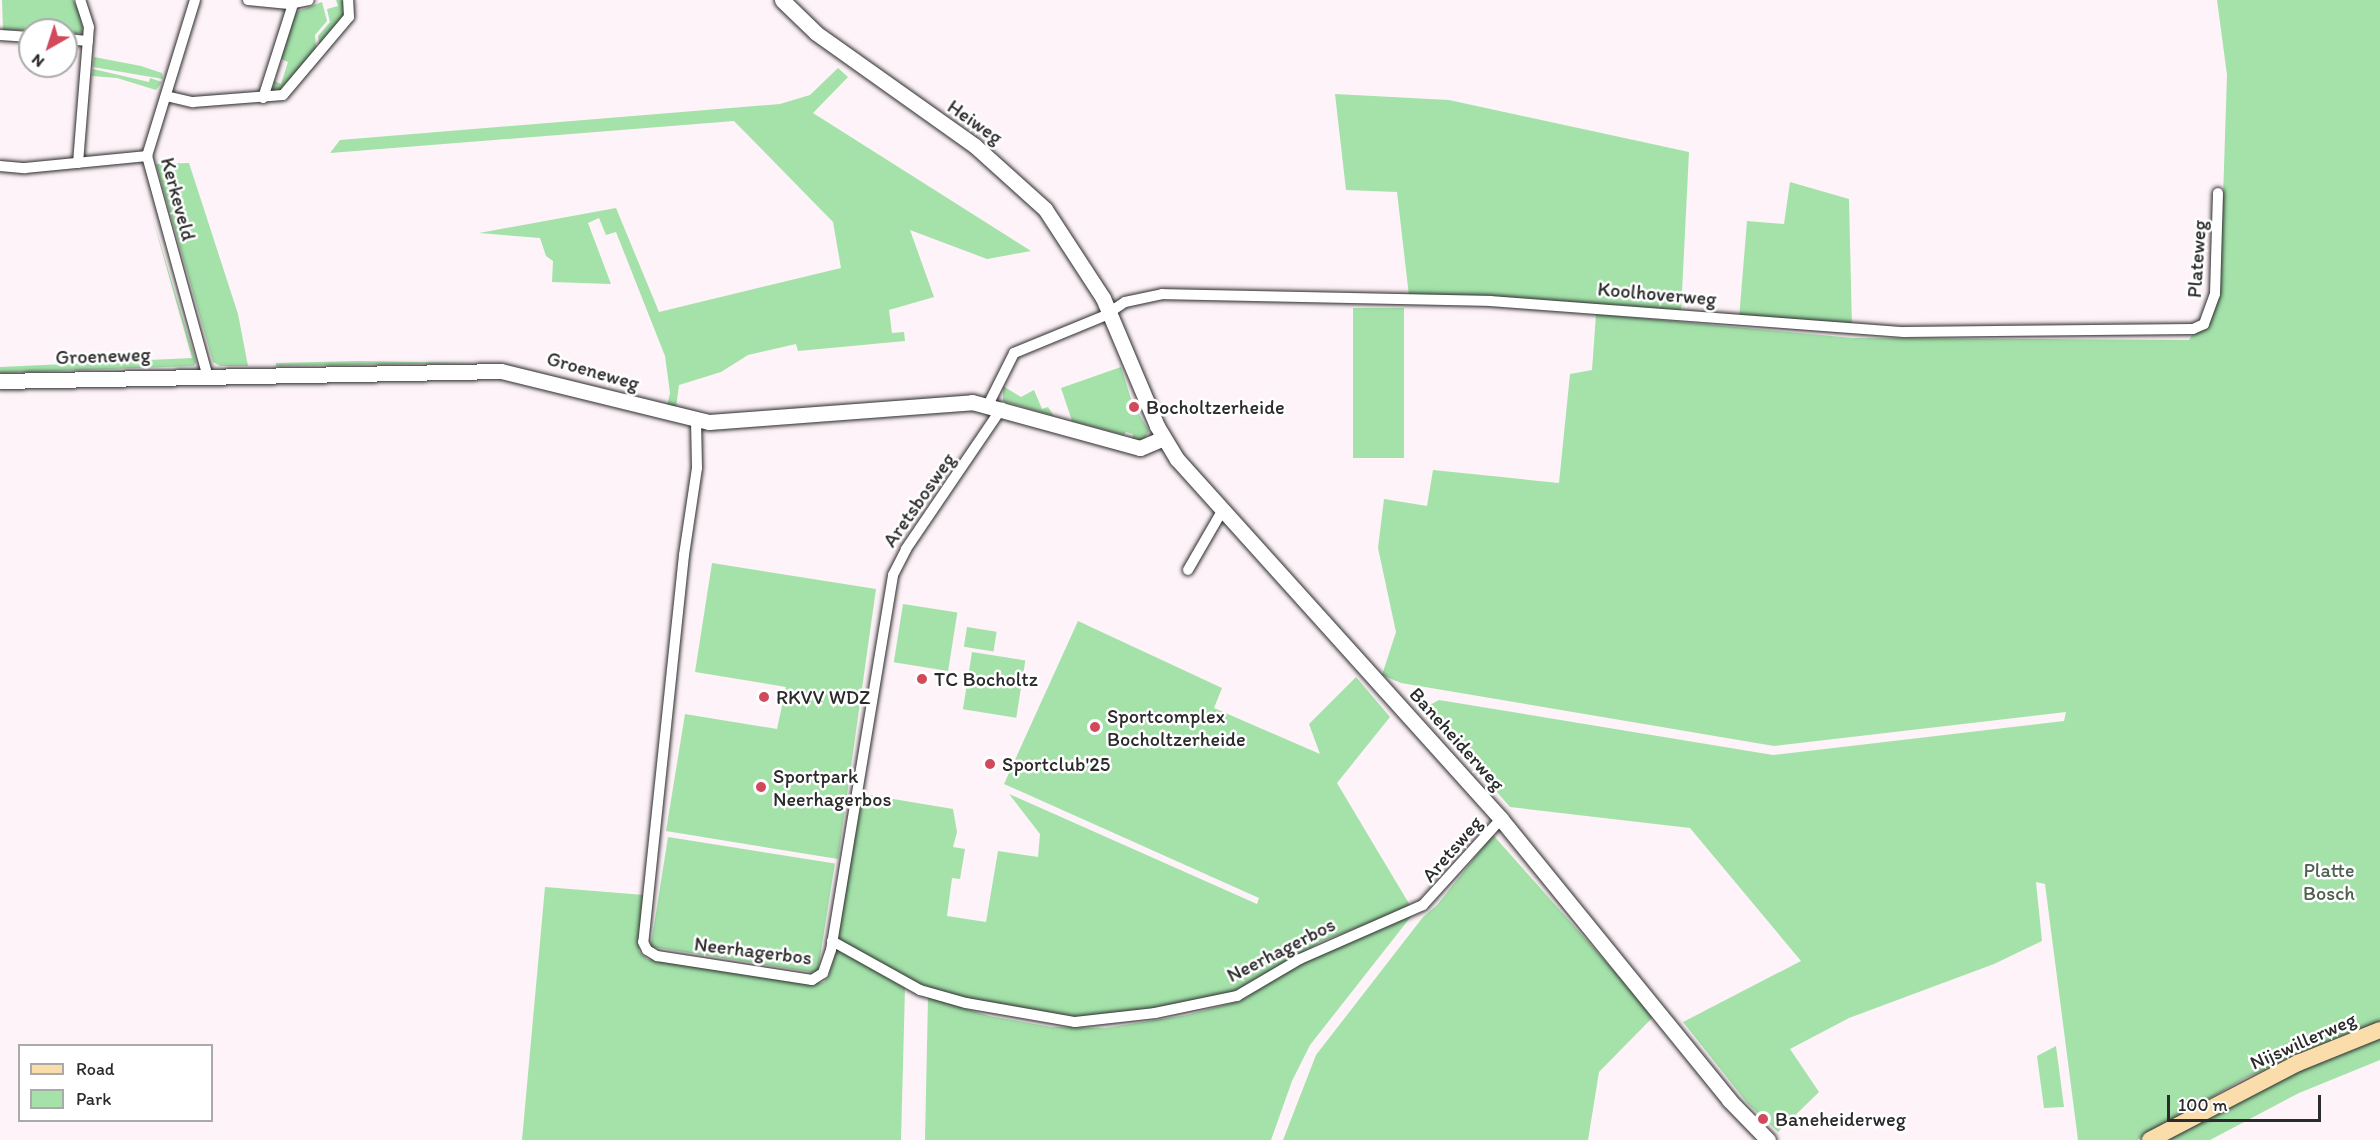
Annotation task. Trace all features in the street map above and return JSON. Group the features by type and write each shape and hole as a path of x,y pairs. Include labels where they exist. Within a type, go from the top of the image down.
{"main road":[{"name":"Nijswillerweg","path":"2150,1140 2298,1064 2379,1031"}],"street":[{"path":"78,163 88,41 87,14 80,0"},
{"name":"Kerkeveld","path":"195,0 147,156 207,374"},
{"path":"248,0 293,4 309,0"},
{"path":"165,96 193,102 263,98 287,91 349,17 348,0"},
{"name":"Heiweg","path":"782,0 816,33 975,146 1018,181 1068,241 1110,311"},
{"path":"263,98 293,4"},
{"path":"0,35 18,36"},
{"path":"78,40 88,41"},
{"path":"0,166 78,163 147,156"},
{"name":"Plateweg","path":"2204,324 2215,294 2218,193"},
{"name":"Koolhoverweg","path":"996,406 1014,353 1138,297 1172,293 1568,305 1904,332 2181,330 2204,324"},
{"name":"Baneheiderweg","path":"1110,311 1163,438 1222,511 1501,819 1729,1100 1768,1140"},
{"name":"Groeneweg","path":"0,381 207,374 501,371 696,420 735,423 996,406 1140,448 1163,438"},
{"name":"Aretsbosweg","path":"832,941 893,574 906,549 996,406"},
{"name":"Neerhagerbos","path":"696,420 697,468 684,555 643,937 645,946 654,955 812,980 825,971 832,941 920,990 1011,1012 1075,1022 1155,1013 1237,996 1300,959 1429,902"},
{"path":"1188,570 1222,511"},
{"name":"Aretsweg","path":"1429,902 1501,819"}],"green space":[{"path":"2,0 73,0 80,13 83,32 78,33 78,18 18,18 18,30 3,30"},
{"path":"336,0 344,0 346,13 320,46 318,36 330,22 327,9 338,6"},
{"name":"Platte Bosch","path":"2217,0 2380,0 2380,1023 2245,1078 2137,1140 2078,1140 2045,884 2036,882 2042,941 1994,964 1849,1018 1790,1049 1819,1092 1778,1132 1748,1104 1683,1022 1801,961 1690,828 1510,807 1424,708 1439,700 1773,755 2064,721 2066,712 1774,746 1401,683 1382,675 1396,632 1378,548 1384,499 1427,506 1433,470 1559,483 1570,374 1592,370 1596,314 1853,338 2189,340 2215,293 2222,228 2227,75"},
{"path":"322,2 327,21 315,35 316,50 282,90 273,92 274,81 281,84 288,62 281,59 296,12"},
{"path":"94,57 141,66 162,73 163,79 93,67"},
{"path":"838,68 848,77 813,113 1031,251 987,259 910,230 934,297 889,310 892,333 904,332 905,341 798,351 796,344 748,355 721,372 679,385 676,408 667,406 670,393 665,356 616,232 606,235 599,218 588,223 611,284 552,282 553,261 546,256 540,238 479,233 616,208 659,312 841,268 833,222 734,121 330,153 340,140 780,104 810,95"},
{"path":"93,69 149,82 150,78 162,82 156,90 117,78 92,76"},
{"path":"1335,94 1449,100 1689,152 1681,312 1628,306 1409,296 1397,192 1346,190"},
{"path":"189,163 238,314 248,366 220,366 213,362 156,164"},
{"path":"1790,182 1849,199 1852,328 1739,319 1747,221 1784,224"},
{"path":"152,216 196,362 194,366 0,373 0,367 192,358"},
{"path":"1353,308 1404,308 1404,458 1353,458"},
{"path":"359,361 471,363 276,366 276,363"},
{"path":"1121,367 1132,402 1149,431 1142,443 1132,440 1133,434 1126,432 1124,435 1072,421 1061,388"},
{"path":"1003,386 1021,397 1034,390 1042,409 1048,407 1054,416 1003,401"},
{"path":"712,563 876,589 838,859 666,831 685,714 777,729 786,687 695,672"},
{"path":"903,604 957,613 948,671 894,662"},
{"path":"1078,621 1222,688 1214,708 1320,754 1309,724 1356,677 1390,717 1337,783 1411,907 1320,942 1250,988 1216,998 1080,1020 992,1008 910,981 841,941 837,932 863,794 953,809 957,832 953,847 965,849 960,879 952,878 947,916 986,922 998,851 1038,857 1040,834 1009,794 1257,904 1259,898 1004,784"},
{"path":"967,627 997,632 994,651 964,647"},
{"path":"972,652 1025,660 1016,718 963,709"},
{"path":"1493,835 1654,1016 1599,1072 1588,1140 1283,1140 1316,1055 1423,917 1437,905"},
{"path":"668,837 835,863 818,973 651,947"},
{"path":"545,887 644,895 639,951 647,959 814,984 824,982 829,975 837,949 905,988 901,1140 522,1140"},
{"path":"1413,914 1310,1045 1292,1081 1271,1140 925,1140 928,997 989,1016 1052,1027 1105,1028 1187,1015 1240,1001 1305,961"},
{"path":"2380,1036 2380,1060 2299,1093 2210,1140 2162,1140 2275,1080"},
{"path":"2056,1046 2064,1107 2044,1108 2037,1056"}],"place":[{"name":"Bocholtzerheide","path":"1134,407"},
{"name":"TC Bocholtz","path":"922,679"},
{"name":"RKVV WDZ","path":"764,697"},
{"name":"Sportcomplex Bocholtzerheide","path":"1095,727"},
{"name":"Sportclub'25","path":"990,764"},
{"name":"Sportpark Neerhagerbos","path":"761,787"},
{"name":"Baneheiderweg","path":"1763,1119"}]}
